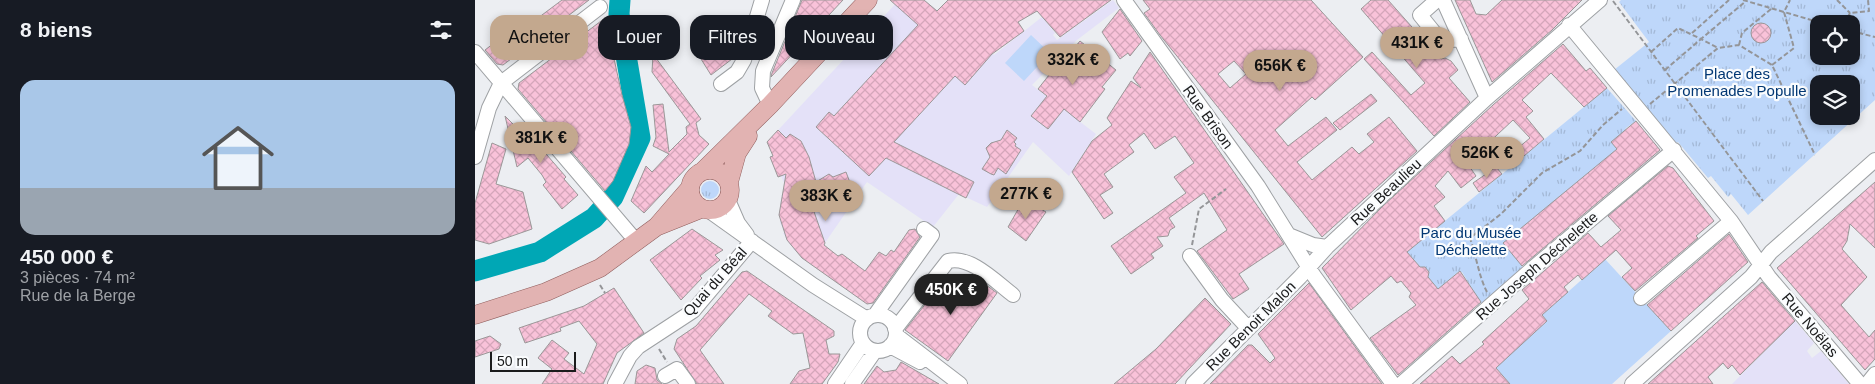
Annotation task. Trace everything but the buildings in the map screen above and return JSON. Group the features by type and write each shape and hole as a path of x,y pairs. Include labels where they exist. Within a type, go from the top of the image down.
{"main road":[{"path":"656,228 689,188 696,175 704,170 770,105 868,0"},
{"path":"475,314 546,292 600,268 656,228 705,209 719,208 728,200 729,182 737,153 770,105"},
{"path":"704,170 716,170 729,182"},
{"path":"689,188 691,198 705,209"}],"street":[{"path":"721,84 740,67 761,0"},
{"path":"770,105 762,88 763,71 793,0"},
{"name":"Rue Brison","path":"1124,0 1258,186 1291,236 1309,268 1393,384"},
{"path":"1437,0 1420,15 1441,41 1461,39"},
{"path":"1443,0 1487,98"},
{"name":"Rue Beaulieu","path":"1309,268 1327,247 1487,98 1573,21 1600,0"},
{"path":"475,157 489,108 501,83 600,7"},
{"path":"1573,21 1642,111 1731,221 1763,265"},
{"path":"475,52 636,242"},
{"name":"Rue Joseph Déchelette","path":"1401,384 1493,302 1674,150"},
{"path":"1632,384 1763,265 1771,252 1875,160"},
{"path":"728,200 739,223 753,241"},
{"path":"705,209 813,285 880,328 956,381"},
{"path":"1641,298 1731,221"},
{"path":"852,384 875,351 880,328 932,235 924,229"},
{"path":"1291,236 1313,245 1327,247"},
{"name":"Quai du Béal","path":"615,384 630,356 638,347 693,311 753,241"},
{"path":"1190,256 1222,300 1248,328"},
{"path":"835,384 880,328 947,261 961,260 966,262 1013,295"},
{"name":"Rue Noëlas","path":"1763,265 1769,277 1860,384"},
{"name":"Rue Benoit Malon","path":"1193,384 1309,268"},
{"path":"666,370 677,369 688,384"},
{"path":"1867,384 1875,374"}],"path":[{"path":"1613,0 1763,201"},
{"path":"1691,34 1729,0"},
{"path":"1665,70 1745,0 1810,20"},
{"path":"1772,65 1794,48 1783,12 1790,0"},
{"path":"1837,0 1850,13 1869,11 1868,0"},
{"path":"1739,44 1742,33 1772,8"},
{"path":"1651,52 1678,28 1718,48"},
{"path":"1860,34 1875,38"},
{"path":"1642,111 1718,48 1739,44 1772,65 1815,155"},
{"path":"1493,302 1482,283 1480,268 1470,238 1501,214 1542,174 1581,151 1603,124 1624,107"},
{"path":"1190,256 1199,209 1226,189"},
{"path":"598,281 605,293"},
{"path":"654,338 666,370"}],"shaded area":[{"path":"899,0 924,0 994,55 1042,17 1055,33 1053,35 1057,40 1113,0 1119,8 1077,40 1032,85 1096,134 1069,176 1033,142 987,207 959,194 933,227 867,182 811,263 793,249 783,233 785,232 780,223 780,206 781,198 784,199 781,195 788,192 781,176 778,177 770,157 773,155 767,142 843,60 893,60 893,15 885,15"},
{"path":"1795,321 1814,343 1807,351 1812,358 1821,351 1849,384 1732,384"}],"green space":[{"name":"Place des Promenades Populle","path":"1621,0 1875,0 1875,100 1860,114 1860,75 1810,75 1810,125 1847,125 1748,215 1731,194 1728,197 1711,176 1708,178 1614,70 1649,42 1619,2"},
{"path":"1031,35 1050,53 1024,81 1005,63"},
{"name":"Parc du Musée Déchelette","path":"1607,88 1636,121 1626,128 1617,149 1514,255 1524,269 1482,305 1462,272 1458,272 1438,289 1428,277 1429,272 1425,267 1420,267 1407,252"},
{"path":"710,181 716,184 719,190 716,196 710,199 704,196 701,190 704,184"},
{"path":"1605,259 1671,331 1612,384 1510,384 1493,364 1547,321 1542,315"}],"waterway":[{"path":"475,271 540,252 594,218 613,197 640,138 619,14 620,0"}]}
